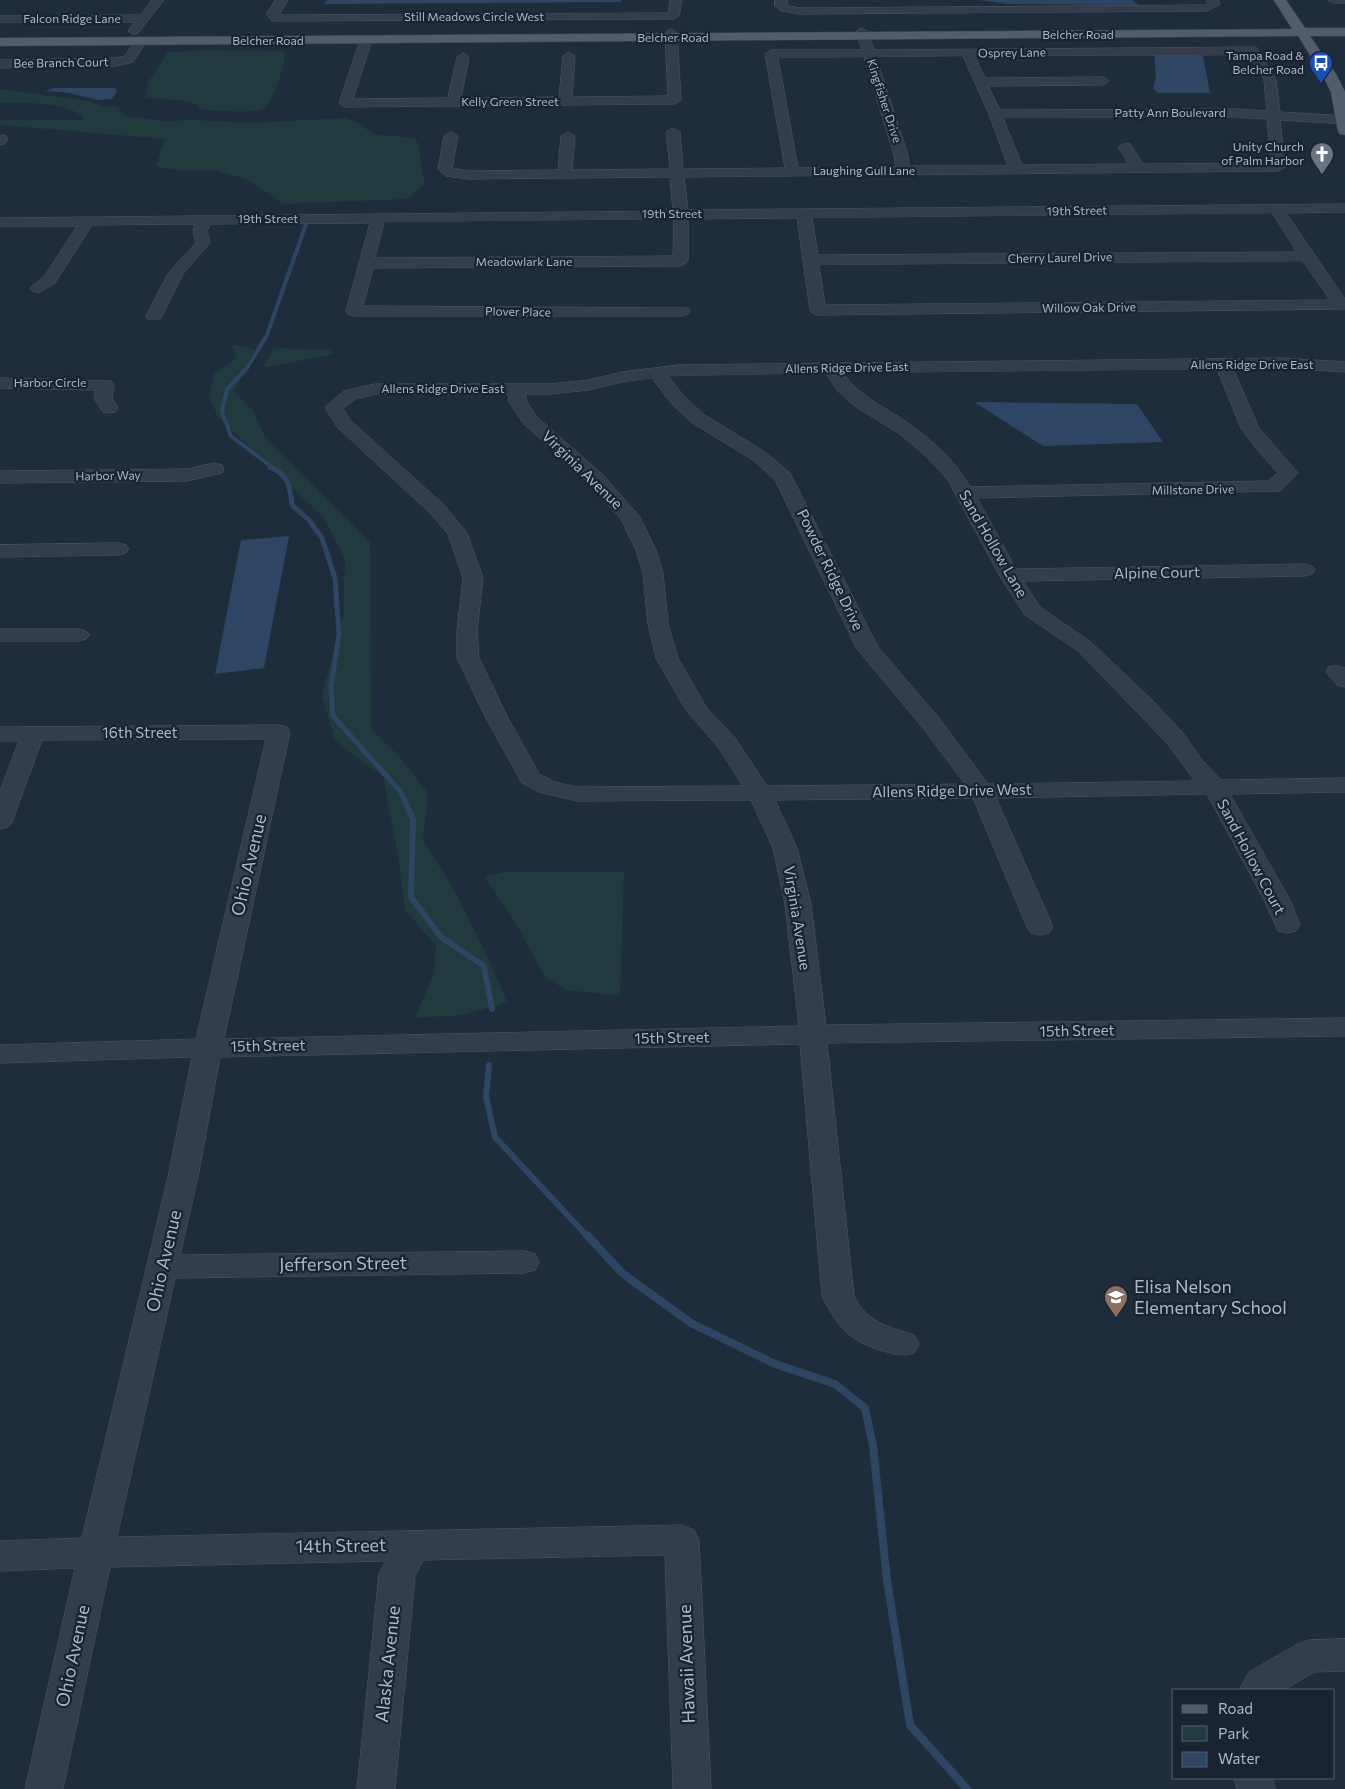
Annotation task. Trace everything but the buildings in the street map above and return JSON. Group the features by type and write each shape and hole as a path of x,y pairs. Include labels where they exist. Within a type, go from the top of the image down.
{"main road":[{"path":"1280,0 1340,67"},
{"path":"1294,0 1306,30 1329,74 1341,92 1344,124"},
{"name":"Belcher Road","path":"0,42 137,37 366,40 671,35 1306,30 1345,28"},
{"name":"Belcher Road","path":"1306,30 1345,32"},
{"name":"Belcher Road","path":"0,37 671,35"}],"street":[{"name":"Bee Branch Court","path":"0,64 116,62 129,59 144,18 158,0"},
{"name":"Still Meadows Circle West","path":"282,0 273,14 275,18 673,16 676,0"},
{"path":"781,0 781,6 785,9 802,11 1208,8 1214,4 1212,0"},
{"path":"1334,0 1345,0"},
{"path":"35,19 47,6"},
{"path":"993,11 1004,33"},
{"path":"514,34 524,29 526,16"},
{"name":"Falcon Ridge Lane","path":"0,19 144,18"},
{"name":"Kingfisher Drive","path":"863,34 904,170"},
{"name":"Kelly Green Street","path":"366,40 345,103 675,100 671,35"},
{"name":"Osprey Lane","path":"792,171 771,54 1253,51 1270,80 1273,115"},
{"path":"967,53 995,114 1016,169"},
{"path":"565,102 569,56"},
{"path":"454,102 463,57"},
{"path":"981,82 1103,82"},
{"name":"Patty Ann Boulevard","path":"995,114 1212,113 1273,115 1344,124"},
{"name":"Laughing Gull Lane","path":"451,136 445,169 451,173 468,174 1278,167 1273,115"},
{"path":"673,132 681,214"},
{"path":"565,174 568,136"},
{"path":"1125,147 1138,168"},
{"name":"19th Street","path":"0,222 1345,208"},
{"name":"Willow Oak Drive","path":"804,214 818,310 1341,305 1276,209"},
{"name":"Meadowlark Lane","path":"368,263 680,261 681,214"},
{"path":"368,263 378,218"},
{"path":"154,316 181,266 197,252 203,243 200,230 204,219"},
{"path":"38,288 50,280 87,221"},
{"name":"Cherry Laurel Drive","path":"811,260 1308,256"},
{"name":"Plover Place","path":"368,263 354,311 682,311"},
{"name":"Allens Ridge Drive East","path":"350,395 374,389 516,390 589,386 622,378 687,370 1282,363 1345,367"},
{"name":"Millstone Drive","path":"964,494 1272,487 1288,473 1250,428 1223,364"},
{"name":"Sand Hollow Lane","path":"831,369 844,386 860,401 900,425 934,454 956,478 1009,575 1032,611 1092,654 1163,725 1215,788"},
{"name":"Powder Ridge Drive","path":"657,373 677,399 697,418 759,456 783,477 868,649 931,723 981,790 1024,886 1040,927"},
{"name":"Harbor Circle","path":"0,383 105,385 103,398 109,408"},
{"name":"Virginia Avenue","path":"516,390 518,402 529,419 596,479 630,517 646,550 653,573 658,624 667,658 697,710 727,743 760,794 785,848 798,904 838,1296 844,1310 859,1326 880,1339 903,1344"},
{"name":"Allens Ridge Drive West","path":"350,395 334,407 343,424 437,509 457,533 473,578 467,632 468,658 496,718 530,778 558,791 577,794 760,794 1345,786"},
{"name":"Harbor Way","path":"0,477 187,476 215,469"},
{"path":"0,551 120,549"},
{"name":"Alpine Court","path":"1009,575 1305,570"},
{"path":"0,635 79,635"},
{"name":"16th Street","path":"0,734 279,732"},
{"name":"Ohio Avenue","path":"44,1789 96,1552 183,1177 208,1048 279,732"},
{"path":"0,822 33,734"},
{"name":"Sand Hollow Court","path":"1215,788 1278,902 1287,926"},
{"name":"15th Street","path":"0,1054 812,1035 1345,1028"},
{"name":"Jefferson Street","path":"162,1267 524,1262"},
{"name":"14th Street","path":"0,1556 414,1544 682,1540"},
{"name":"Hawaii Avenue","path":"682,1540 692,1789"},
{"name":"Alaska Avenue","path":"376,1789 397,1574 414,1544"},
{"path":"1260,1687 1309,1656 1345,1655"}],"green space":[{"path":"209,50 280,51 285,53 278,83 267,106 258,111 221,111 198,108 197,104 178,100 145,98 149,81 168,52"},
{"path":"0,89 89,101 102,106 119,107 120,112 125,116 164,121 196,120 249,123 345,118 360,124 373,134 415,138 419,148 425,183 407,199 283,204 246,179 214,170 178,171 156,166 165,139 0,125 0,120 81,120 84,117 66,108 44,104 0,103"},
{"path":"231,344 254,349 234,391 254,412 264,435 370,542 371,729 398,755 428,793 423,840 455,891 491,964 507,1002 463,1015 415,1018 434,972 436,946 405,910 398,856 383,776 335,741 322,696 343,615 345,559 324,518 218,417 209,396 214,374 237,358"},
{"path":"274,348 330,350 334,354 262,368"},
{"path":"504,872 624,872 620,996 566,990 545,977 512,917 484,877"}],"water":[{"path":"328,0 621,0 621,2 323,4"},
{"path":"979,0 1132,0 1138,5 1007,4"},
{"path":"1186,53 1203,56 1210,93 1158,93 1153,89 1156,77 1154,54"},
{"path":"53,88 115,88 117,91 112,99 98,100 69,93 45,91"},
{"path":"974,402 1137,404 1163,442 1043,446"},
{"path":"289,536 264,668 215,674 241,540"}],"waterway":[{"path":"273,468 231,436 222,412 227,389 247,368 267,335 306,224"},
{"path":"270,467 285,478 289,487 292,505 309,520 322,538 335,578 339,634 331,687 333,716 400,791 407,805"},
{"path":"406,804 413,819 411,897 441,937 484,966 492,1009"},
{"path":"489,1065 486,1097 495,1137 588,1237"},
{"path":"587,1235 622,1273 691,1323 775,1364 835,1384 865,1408 873,1446 887,1580 910,1725 967,1789"}],"place":[{"name":"Tampa Road & Belcher Road","path":"1321,84"},
{"name":"Unity Church of Palm Harbor","path":"1322,175"},
{"name":"Elisa Nelson Elementary School","path":"1116,1318"}]}
